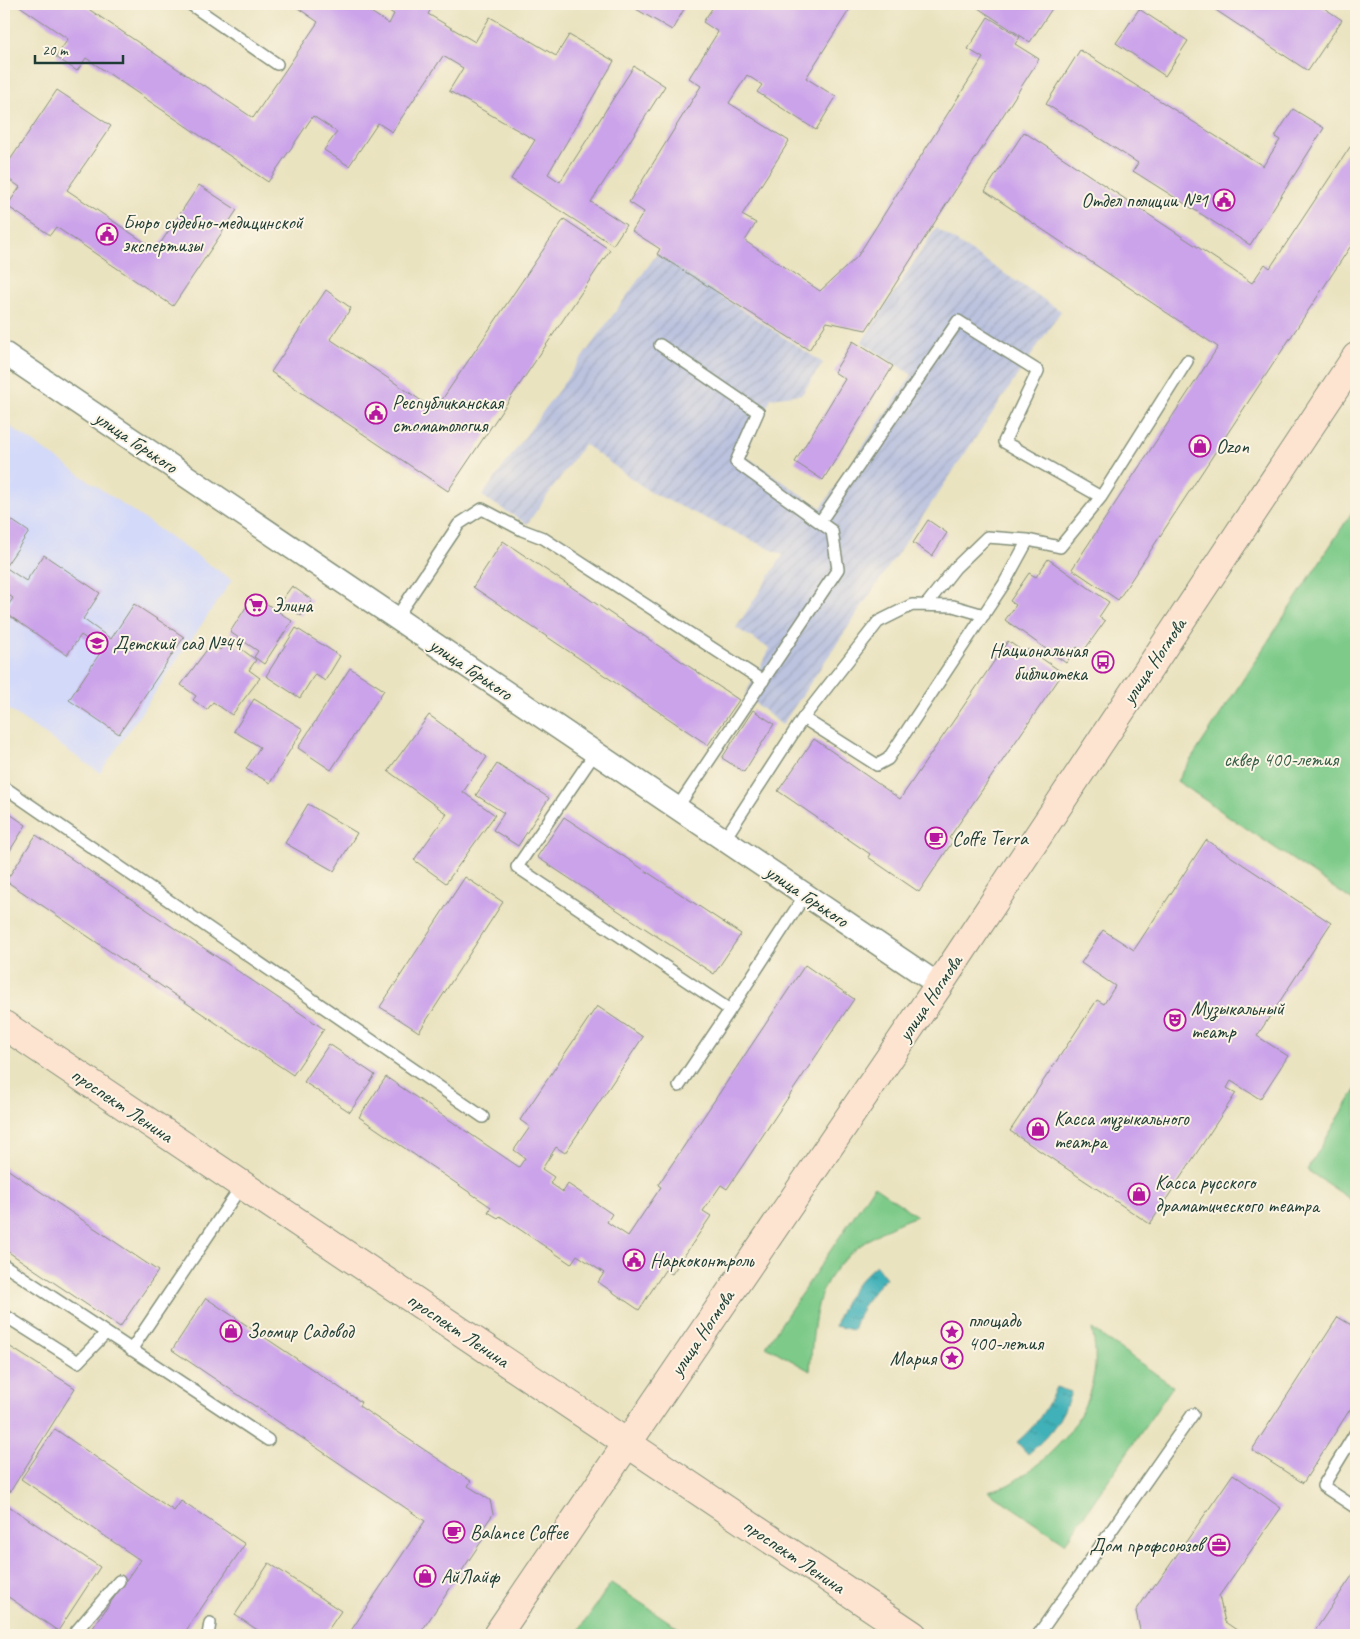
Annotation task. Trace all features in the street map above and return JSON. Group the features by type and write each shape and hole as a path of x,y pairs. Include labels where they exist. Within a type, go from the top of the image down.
{"street":[{"name":"улица Горького","path":"4,353 939,985"},
{"name":"улица Ногмова","path":"497,1635 939,985 1356,357"},
{"name":"проспект Ленина","path":"4,1025 913,1635"}],"lane":[{"path":"190,4 277,64"},
{"path":"820,522 958,322 1038,371 1004,442 1100,497"},
{"path":"660,345 758,412 736,462 832,531 838,570 677,808"},
{"path":"926,605 955,568 987,536 1028,540 1060,547 1100,497 1187,361"},
{"path":"396,618 459,524 482,508 522,530 543,538 763,681"},
{"path":"803,718 877,765 888,759 1004,584 1028,540"},
{"path":"724,840 803,718 878,622 912,605 953,606 984,615"},
{"path":"596,753 517,867 730,1010"},
{"path":"4,787 483,1117"},
{"path":"678,1086 806,895"},
{"path":"131,1350 242,1185"},
{"path":"4,1265 268,1440"},
{"path":"4,1315 78,1362 106,1333"},
{"path":"1038,1635 1194,1414"},
{"path":"1356,1432 1323,1486 1356,1508"},
{"path":"74,1635 119,1581"}],"shaded area":[{"path":"936,228 1061,311 782,725 745,695 770,649 736,628 783,555 650,492 584,444 527,524 482,496 657,254 823,363 802,394 771,398 744,455 821,508 912,375 862,342"},
{"name":"Детский сад №44","path":"4,422 232,580 100,773 4,706"}],"green space":[{"name":"сквер 400-летия","path":"1356,506 1356,903 1177,781"},
{"path":"1356,1089 1356,1203 1307,1170"},
{"path":"874,1186 917,1216 888,1228 860,1245 837,1268 828,1281 821,1295 816,1313 810,1371 766,1346"},
{"path":"1092,1329 1173,1386 1065,1543 988,1491 1004,1487 1024,1475 1051,1452 1070,1431 1084,1407 1094,1373 1095,1354"},
{"path":"611,1583 689,1635 576,1635"}],"water":[{"path":"876,1265 886,1278 866,1301 853,1330 835,1326 851,1292"},
{"path":"1056,1387 1071,1392 1064,1411 1043,1440 1028,1454 1017,1442 1040,1417"}],"building":[{"path":"18,4 81,4 253,118 318,22 292,4 359,4 389,24 394,14 376,4 434,4 428,14 475,42 490,17 556,56 569,35 614,61 548,174 560,182 634,66 665,86 591,202 626,225 613,245 511,179 535,140 449,91 463,68 443,56 392,132 378,123 349,166 324,150 337,132 313,116 268,182 86,58 77,71 56,57 68,39"},
{"path":"639,4 687,4 672,30 636,9"},
{"path":"715,4 853,4 806,78 836,97 816,130 757,92 762,85 747,75 729,103 789,141 742,215 756,223 745,241 820,291 857,257 983,58 968,49 988,17 1020,37 1015,44 1039,59 866,330 827,322 809,350 657,254 660,249 632,231 644,212 629,202 701,86 689,78 718,32 703,22"},
{"path":"980,4 1055,4 1030,42 978,8"},
{"path":"1218,4 1318,4 1342,20 1308,71 1214,9"},
{"path":"1139,9 1188,41 1165,76 1116,43"},
{"path":"1080,50 1263,166 1280,140 1275,137 1293,109 1324,128 1250,245 1133,171 1138,163 1046,104"},
{"path":"57,90 111,126 67,190 156,250 199,185 237,210 173,306 56,227 50,235 7,206 20,187 4,176 4,169"},
{"path":"1024,132 1252,283 1265,264 1270,268 1356,138 1356,238 1118,600 1072,569 1218,347 985,191"},
{"path":"564,219 610,250 448,491 271,372 326,290 351,308 330,339 435,410"},
{"path":"853,341 893,366 823,480 795,462 845,379 834,372"},
{"path":"4,515 29,532 5,567 26,581 44,555 100,593 83,619 111,639 134,604 184,637 119,734 69,700 102,650 81,635 67,655 4,612 13,598 4,592"},
{"path":"928,520 947,533 932,556 913,543"},
{"path":"503,541 739,700 708,745 473,587"},
{"path":"1048,559 1109,602 1099,617 1105,621 1083,652 1077,647 1066,663 1005,620 1016,605 1010,601 1029,573 1036,577"},
{"path":"292,586 312,600 301,616 281,601"},
{"path":"254,595 292,621 264,664 254,657 258,651 230,632"},
{"path":"296,628 340,656 325,681 315,674 300,698 266,676"},
{"path":"228,639 256,660 249,670 260,678 232,715 213,702 207,710 193,700 196,696 181,685 211,644 220,650"},
{"path":"1008,641 1025,653 1028,649 1063,673 949,838 953,841 919,892 868,857 870,854 778,791 814,739 900,799"},
{"path":"350,668 384,690 331,770 298,748"},
{"path":"254,699 303,729 270,783 246,769 260,747 234,731"},
{"path":"753,710 774,724 744,772 722,758"},
{"path":"429,715 487,757 463,792 495,815 446,883 414,860 447,814 388,771"},
{"path":"497,764 549,798 518,846 493,830 504,813 476,795"},
{"path":"308,804 357,833 334,871 285,843"},
{"path":"4,810 26,825 4,860"},
{"path":"564,817 741,934 714,974 537,857"},
{"path":"36,835 324,1029 293,1075 6,881"},
{"name":"Музыкальный театр","path":"1206,840 1331,923 1257,1036 1288,1056 1260,1099 1231,1081 1227,1088 1236,1093 1150,1224 1010,1131 1097,1000 1104,1004 1115,986 1081,963 1103,930 1134,950"},
{"path":"465,877 503,902 419,1032 380,1007"},
{"path":"805,965 854,999 727,1189 721,1185 703,1211 711,1216 672,1274 665,1270 639,1310 598,1282 604,1273 577,1255 571,1264 500,1216 498,1218 488,1212 491,1207 359,1117 386,1077 519,1167 525,1158 514,1150 530,1127 520,1120 597,1006 643,1037 565,1153 556,1147 542,1169 554,1177 550,1183 563,1192 568,1184 612,1214 607,1222 628,1236 661,1187 658,1185"},
{"path":"329,1044 375,1075 350,1112 304,1082"},
{"path":"4,1167 158,1271 120,1327 4,1249"},
{"path":"206,1298 361,1402 359,1406 471,1481 468,1486 490,1500 493,1514 480,1533 485,1536 419,1635 348,1635 425,1521 172,1350"},
{"path":"1338,1317 1356,1328 1356,1400 1303,1483 1252,1450"},
{"path":"4,1343 75,1388 10,1492 4,1488"},
{"path":"55,1429 174,1511 181,1501 245,1544 183,1635 88,1635 140,1560 21,1479"},
{"name":"Дом профсоюзов","path":"1233,1474 1281,1508 1219,1596 1225,1622 1244,1635 1141,1635 1136,1611"},
{"path":"4,1503 100,1567 58,1631 4,1594"},
{"path":"269,1563 341,1611 326,1633 329,1635 265,1635 235,1615"},
{"path":"1356,1570 1356,1635 1312,1635"}],"place":[{"name":"Отдел полиции №1","path":"1224,200"},
{"name":"Бюро судебно-медицинской экспертизы","path":"107,234"},
{"name":"Республиканская стоматология","path":"376,413"},
{"name":"Ozon","path":"1200,446"},
{"name":"Элина","path":"256,605"},
{"name":"Детский сад №44","path":"97,643"},
{"name":"Национальная библиотека","path":"1103,662"},
{"name":"Coffe Terra","path":"936,838"},
{"name":"Музыкальный театр","path":"1175,1020"},
{"name":"Касса музыкального театра","path":"1038,1129"},
{"name":"Касса русского драматического театра","path":"1139,1194"},
{"name":"Наркоконтроль","path":"634,1260"},
{"name":"Зоомир Садовод","path":"231,1331"},
{"name":"площадь 400-летия","path":"952,1332"},
{"name":"Мария","path":"952,1358"},
{"name":"Balance Coffee","path":"454,1532"},
{"name":"Дом профсоюзов","path":"1219,1545"},
{"name":"АйЛайф","path":"425,1576"}]}
